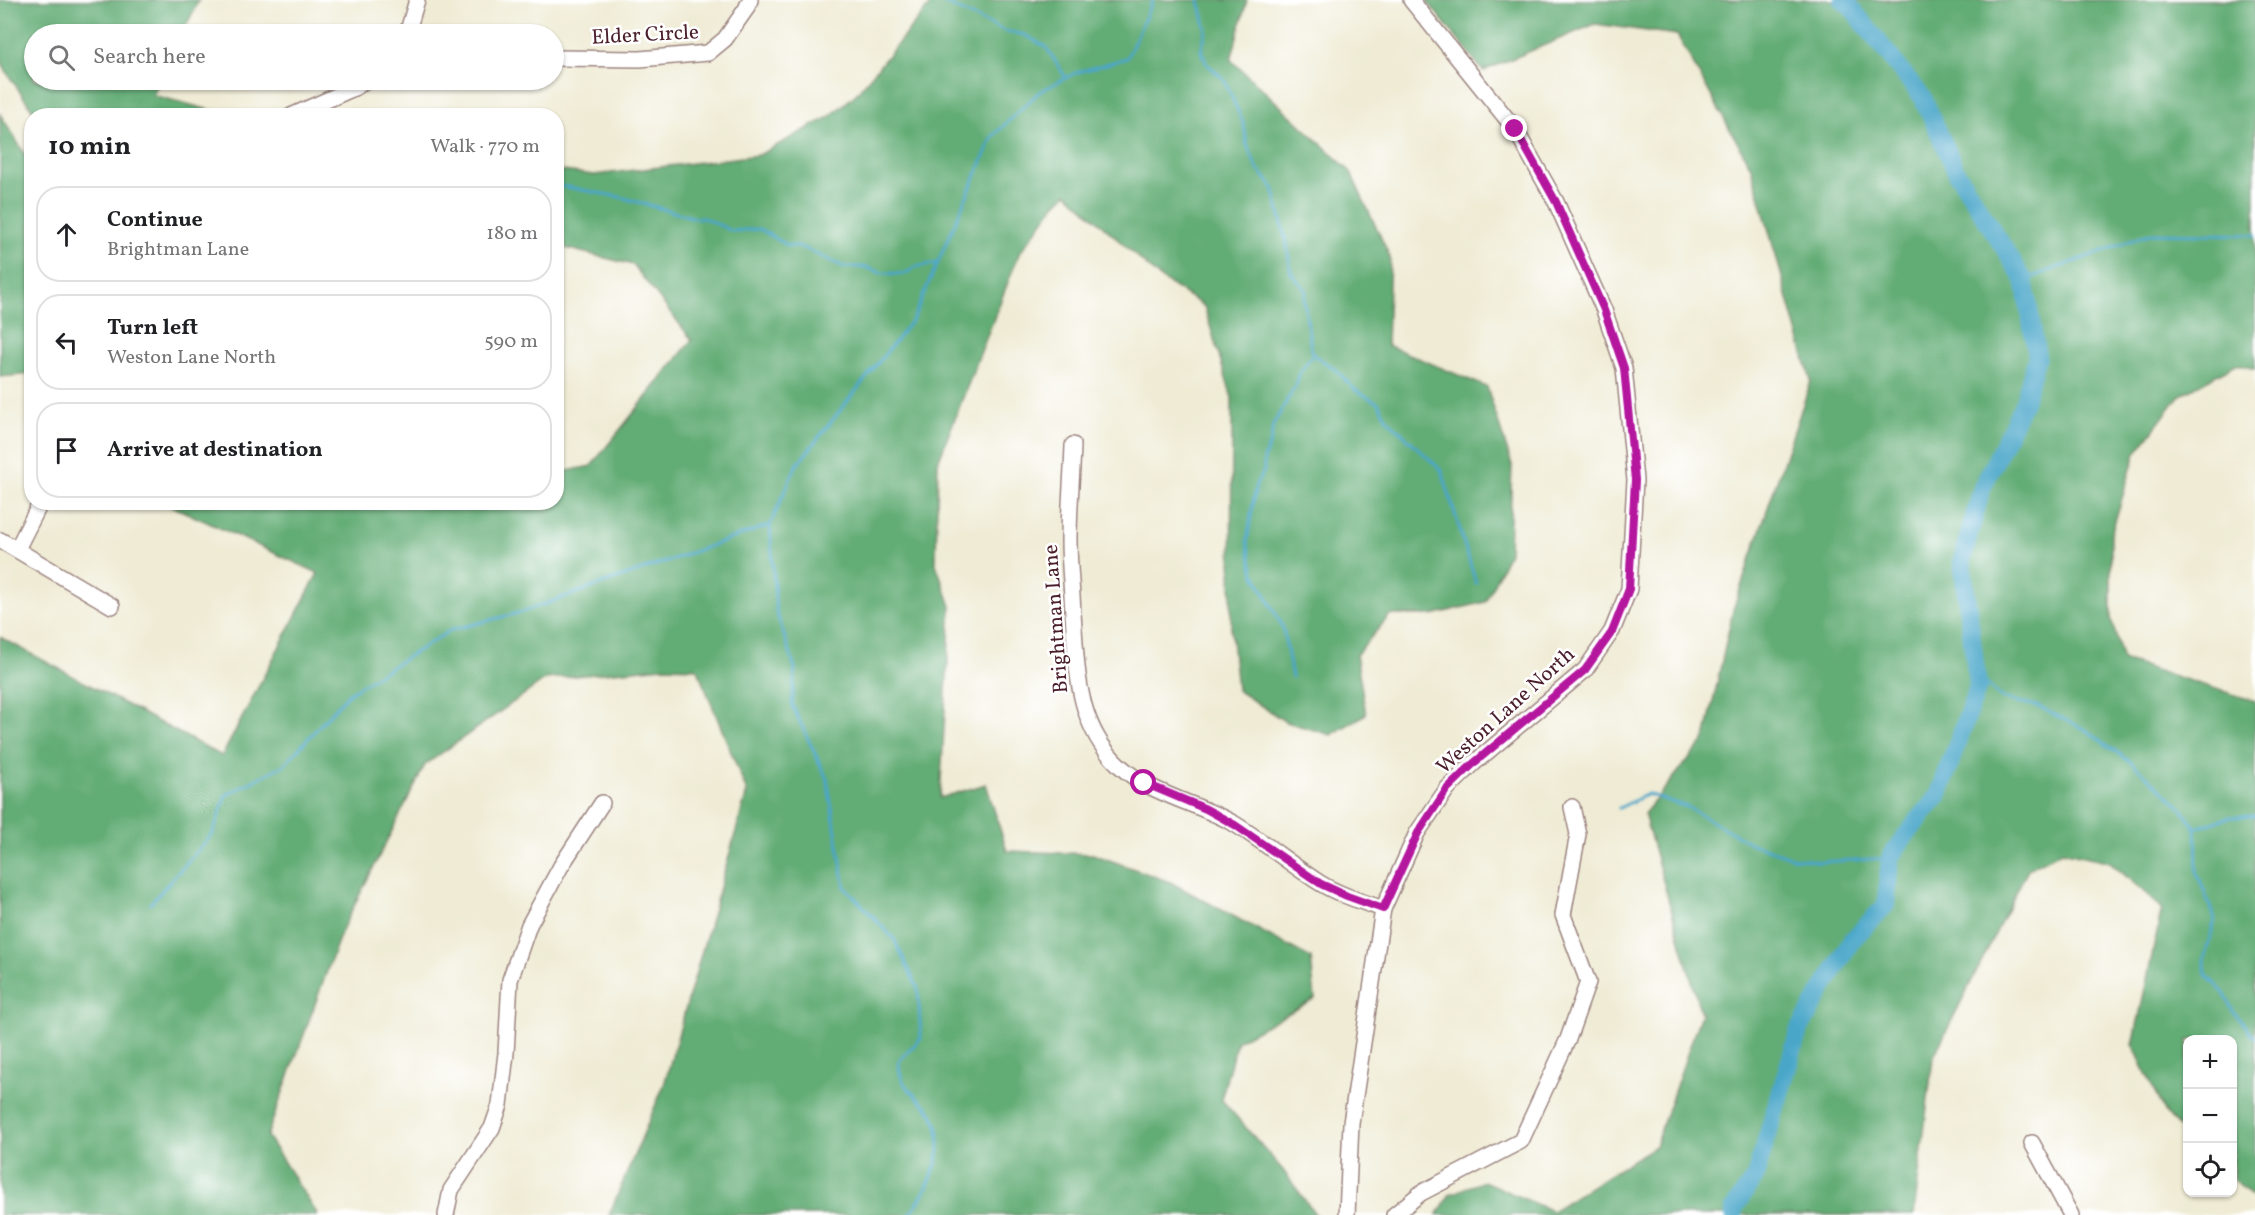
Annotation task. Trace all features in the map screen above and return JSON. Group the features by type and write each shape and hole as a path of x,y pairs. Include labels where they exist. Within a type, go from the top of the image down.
{"street":[{"path":"410,24 417,0"},
{"name":"Elder Circle","path":"564,58 640,59 708,53 725,39 750,0"},
{"name":"Weston Lane North","path":"1347,1215 1351,1123 1383,909 1418,833 1447,789 1474,763 1585,670 1612,632 1629,589 1635,480 1624,368 1604,310 1556,202 1515,129 1411,0"},
{"path":"309,108 350,90"},
{"name":"Brightman Lane","path":"1073,445 1069,541 1078,682 1089,721 1108,753 1120,766 1144,783 1206,809 1235,825 1321,884 1383,909"},
{"path":"17,549 37,510"},
{"path":"0,540 112,606"},
{"path":"446,1215 451,1190 492,1128 500,1105 506,1053 510,980 529,926 561,866 602,803"},
{"path":"1394,1215 1421,1194 1521,1141 1568,1039 1588,982 1563,915 1578,834 1572,807"},
{"path":"2032,1143 2071,1215"}],"green space":[{"path":"0,0 199,0 187,24 24,24 24,90 155,90 153,95 203,108 31,108 0,59"},
{"path":"934,0 1247,0 1231,60 1350,171 1390,257 1387,345 1487,387 1512,465 1509,553 1485,602 1432,615 1390,615 1356,655 1366,714 1331,735 1286,722 1237,690 1231,629 1232,398 1204,306 1160,278 1067,193 1054,206 1019,254 938,462 936,564 951,606 940,798 986,784 1007,851 1093,854 1170,882 1311,958 1315,999 1237,1041 1221,1099 1282,1169 1316,1215 609,1215 664,1085 747,792 697,668 663,667 546,679 425,765 342,930 267,1136 318,1215 0,1215 0,637 222,756 318,573 180,510 564,510 564,472 591,466 692,340 633,265 564,248 564,171 594,175 759,155 829,117 856,94"},
{"path":"1426,0 2255,0 2255,369 2236,364 2179,396 2136,453 2111,534 2111,619 2123,660 2255,701 2255,1200 2237,1182 2237,1035 2183,1035 2183,1131 2164,1112 2133,1045 2162,908 2110,862 2062,851 2028,869 1933,1058 1914,1215 1437,1215 1450,1194 1484,1181 1552,1211 1655,1146 1701,1014 1644,814 1705,739 1733,610 1811,381 1751,167 1677,35 1595,24 1483,71"},
{"path":"0,114 24,153 24,375 0,377"}],"waterway":[{"path":"938,0 1005,31 1025,35 1046,47 1066,78"},
{"path":"150,904 213,833 226,795 284,765 349,693 451,630 522,612 770,525 796,466 913,319 993,136 1039,92 1075,73 1127,58 1153,0"},
{"path":"1199,0 1206,30 1201,51 1207,64 1224,79 1244,125 1247,145 1257,168 1273,187 1287,245 1291,273 1306,290 1304,300 1312,354 1335,369 1355,390 1378,403 1387,419 1442,471 1476,583"},
{"path":"1734,1215 1734,1208 1755,1177 1799,1030 1852,940 1886,905 1890,858 1938,796 1978,687 1962,561 1982,488 2024,402 2037,356 2024,280 1957,173 1923,98 1843,0"},
{"path":"564,186 620,197 695,218 704,218 732,231 760,229 788,246 799,246 844,267 865,267 882,273 905,274 915,267 938,263"},
{"path":"2024,280 2152,233 2255,235"},
{"path":"1292,677 1283,628 1254,573 1247,542 1256,484 1264,471 1264,459 1271,440 1273,425 1297,383 1299,374 1312,355"},
{"path":"770,525 776,611 795,668 792,705 827,779 845,887 894,939 918,989 921,1038 899,1061 899,1069 903,1082 927,1107 935,1120 939,1133 939,1148 925,1191 909,1215"},
{"path":"1975,672 2001,698 2037,706 2086,730 2132,763 2178,804 2196,828 2197,872 2215,920 2204,959 2206,975 2224,993 2233,1011 2255,1037"},
{"path":"1619,808 1648,794 1687,807 1752,844 1791,857 1820,862 1890,858"},
{"path":"2196,828 2230,817 2255,816"}],"route":[{"path":"1144,783 1206,809 1235,825 1321,884 1383,909 1418,833 1447,789 1474,763 1585,670 1612,632 1629,589 1635,480 1624,368 1604,310 1556,202 1515,129"}]}
